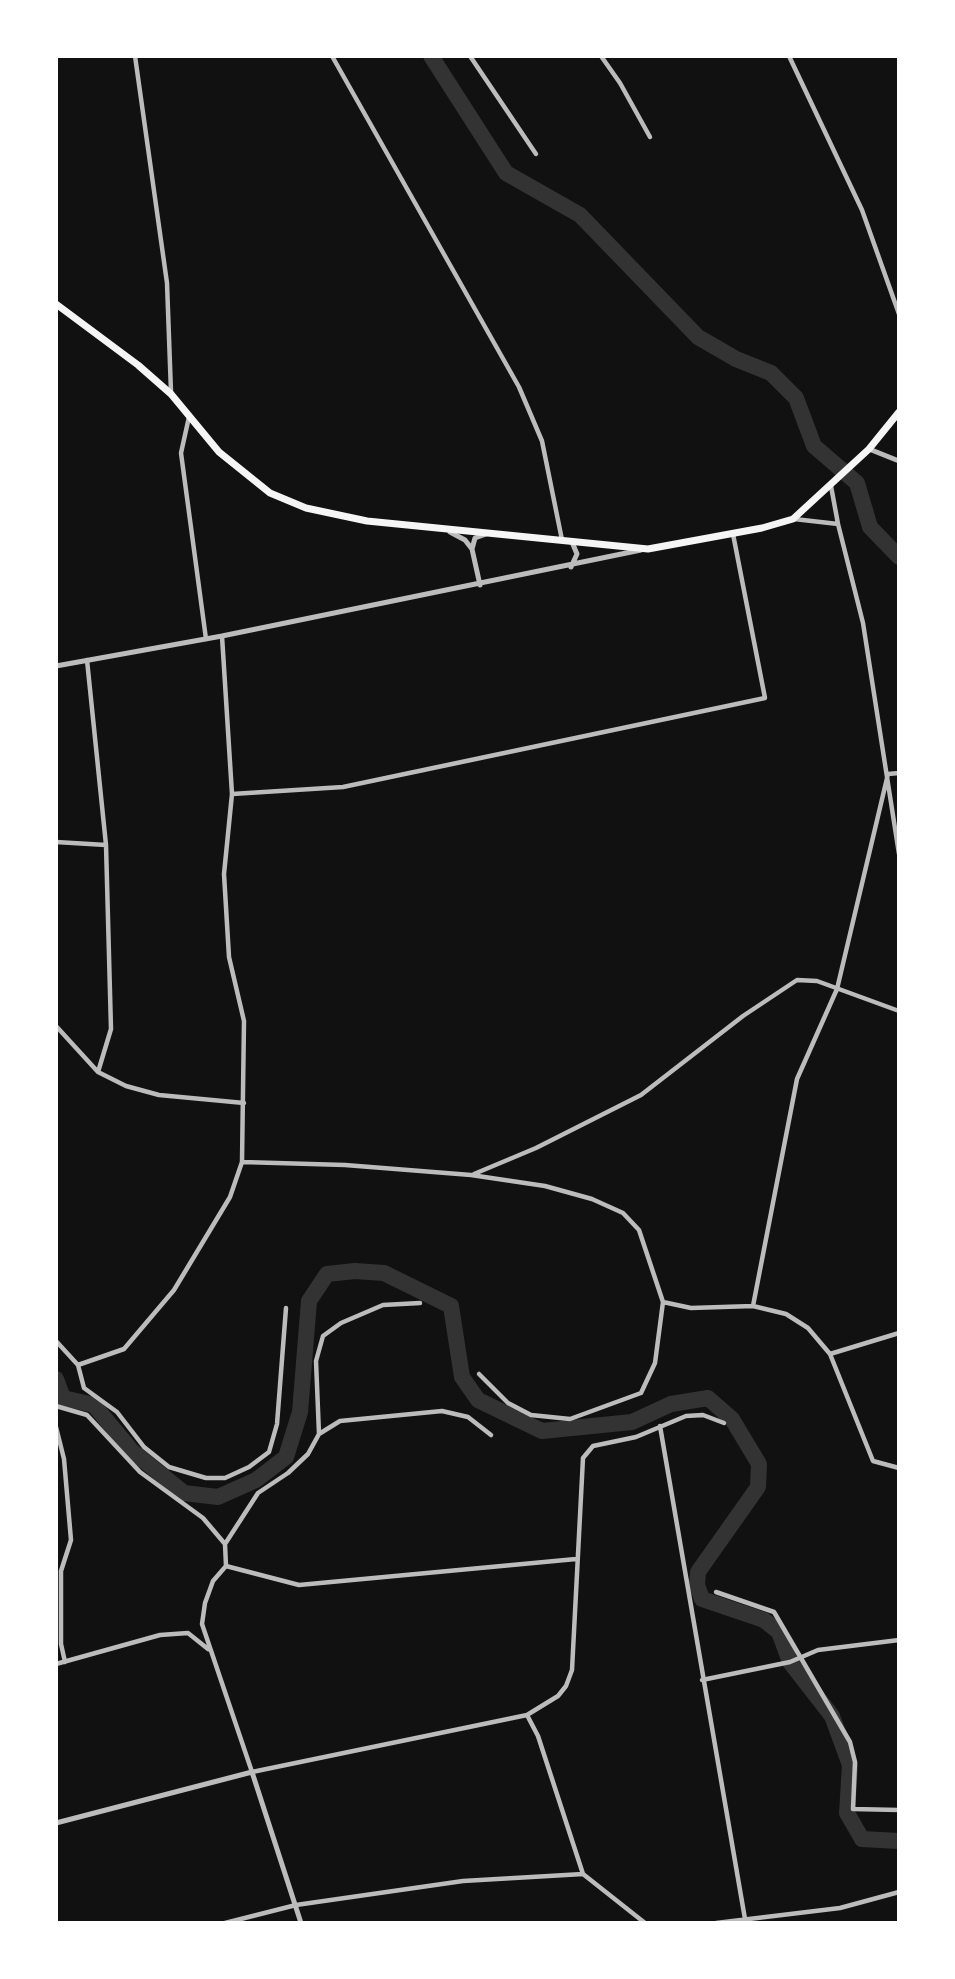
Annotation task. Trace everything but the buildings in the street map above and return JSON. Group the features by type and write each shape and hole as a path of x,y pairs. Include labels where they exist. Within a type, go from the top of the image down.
{"main road":[{"path":"56,304 172,394 219,452 270,493 338,515 439,528 648,549 793,519 869,449 899,412"}],"street":[{"path":"135,56 167,283 172,394"},
{"path":"332,56 519,387 542,440 562,540"},
{"path":"470,56 536,154"},
{"path":"601,56 650,136"},
{"path":"789,56 862,210 899,314"},
{"path":"190,416 181,453 206,639"},
{"path":"869,449 899,461"},
{"path":"831,485 863,623 899,853"},
{"path":"793,519 838,524"},
{"path":"439,528 456,534 472,549"},
{"path":"480,585 472,549 475,538 498,533"},
{"path":"232,794 343,788 765,698 733,533"},
{"path":"571,541 577,554 571,567"},
{"path":"56,666 222,636 571,567 648,549"},
{"path":"78,1365 124,1349 174,1290 230,1198 242,1162 244,1021 229,957 224,874 232,794 222,636"},
{"path":"86,659 106,845 111,1029 98,1072"},
{"path":"888,774 899,773"},
{"path":"753,1306 797,1079 837,989 888,774"},
{"path":"56,842 106,845"},
{"path":"471,1175 536,1148 641,1095 743,1016 797,981 817,981 899,1011"},
{"path":"56,1026 98,1072 126,1086 159,1095 244,1103"},
{"path":"242,1162 345,1165 471,1175 545,1186 592,1199 623,1213 639,1230 663,1302 655,1363 641,1393 570,1419 531,1415 508,1403 479,1374"},
{"path":"663,1302 691,1308 753,1306 786,1314 808,1328 830,1354 873,1461 899,1468"},
{"path":"319,1434 316,1362 323,1336 341,1323 383,1305 420,1303"},
{"path":"56,1340 78,1365 84,1388 117,1412 144,1447 169,1467 206,1478 225,1478 249,1467 269,1452 277,1424 286,1308"},
{"path":"830,1354 899,1333"},
{"path":"57,1407 87,1415 140,1472 203,1518 225,1544"},
{"path":"301,1923 224,1681 209,1650 202,1624 205,1603 213,1581 226,1566 225,1544 258,1493 308,1454 319,1434 340,1421 442,1411 468,1418 491,1435"},
{"path":"56,1823 252,1772 527,1714 558,1696 566,1686 572,1670 583,1458 593,1446 636,1437 686,1416 703,1415 724,1423"},
{"path":"660,1426 745,1919"},
{"path":"56,1427 64,1459 71,1540 61,1571 61,1644 65,1662"},
{"path":"226,1566 299,1585 576,1559"},
{"path":"716,1592 774,1612 850,1742 855,1762 853,1809 899,1810"},
{"path":"56,1664 160,1635 188,1633 209,1650"},
{"path":"702,1680 790,1662 818,1650 899,1640"},
{"path":"527,1714 538,1737 583,1874 645,1923"},
{"path":"225,1923 296,1905 463,1881 583,1874"},
{"path":"716,1923 840,1908 899,1892"}],"waterway":[{"path":"431,56 506,173 580,215 698,337 736,359 771,373 796,398 814,446 857,483 870,527 899,557"},
{"path":"56,1379 63,1398 94,1405 132,1451 184,1493 218,1497 256,1480 286,1457 300,1412 309,1301 327,1274 355,1271 384,1273 451,1306 462,1377 478,1400 542,1431 632,1422 671,1404 708,1398 732,1419 759,1464 758,1487 698,1572 697,1585 702,1599 764,1620 779,1632 790,1662 832,1716 850,1765 847,1813 862,1839 899,1841"}]}
